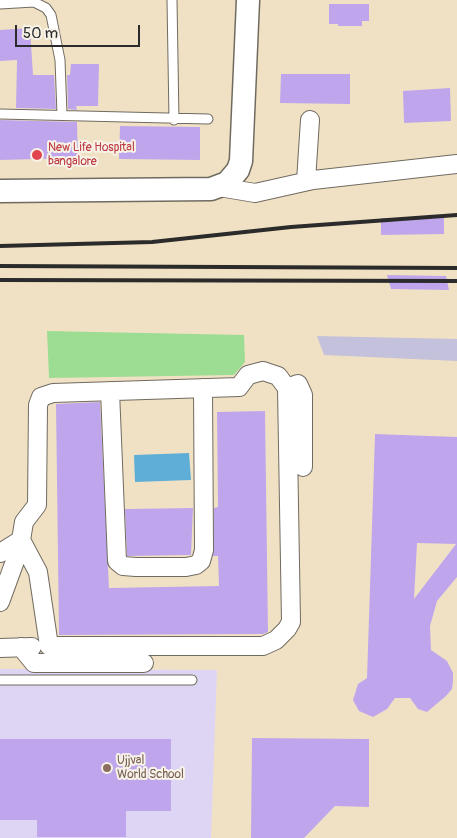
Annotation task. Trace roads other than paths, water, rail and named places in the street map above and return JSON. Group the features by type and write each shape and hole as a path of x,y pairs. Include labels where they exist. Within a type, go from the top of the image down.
{"street":[{"path":"0,191 211,189 219,187 233,177 241,161 248,0"},
{"path":"306,181 310,120"},
{"path":"219,187 255,193 306,181 457,164"},
{"path":"0,602 8,557 21,540 24,522 36,504 38,405 41,397 53,393 239,387 248,375 263,371 278,376 287,388 291,622 276,640 262,646 49,646 0,648"},
{"path":"287,388 298,384 303,395 303,467"},
{"path":"110,391 117,561 123,566 186,567 196,565 201,561 204,550 202,388"},
{"path":"21,540 38,572 49,646"},
{"path":"20,647 34,663 144,663"}],"lane":[{"path":"172,0 174,120"},
{"path":"0,4 34,2 46,8 51,15 60,60 62,114"},
{"path":"0,114 62,114 174,120 208,119"},
{"path":"0,680 192,680"}],"water":[{"path":"189,453 191,480 135,482 134,455"}],"railway":[{"path":"0,246 152,242 291,227 457,215"},
{"path":"0,266 457,268"},
{"path":"0,280 457,281"}],"place":[{"name":"New Life Hospital bangalore","path":"37,155"},
{"name":"Ujjval World School","path":"107,768"}]}
